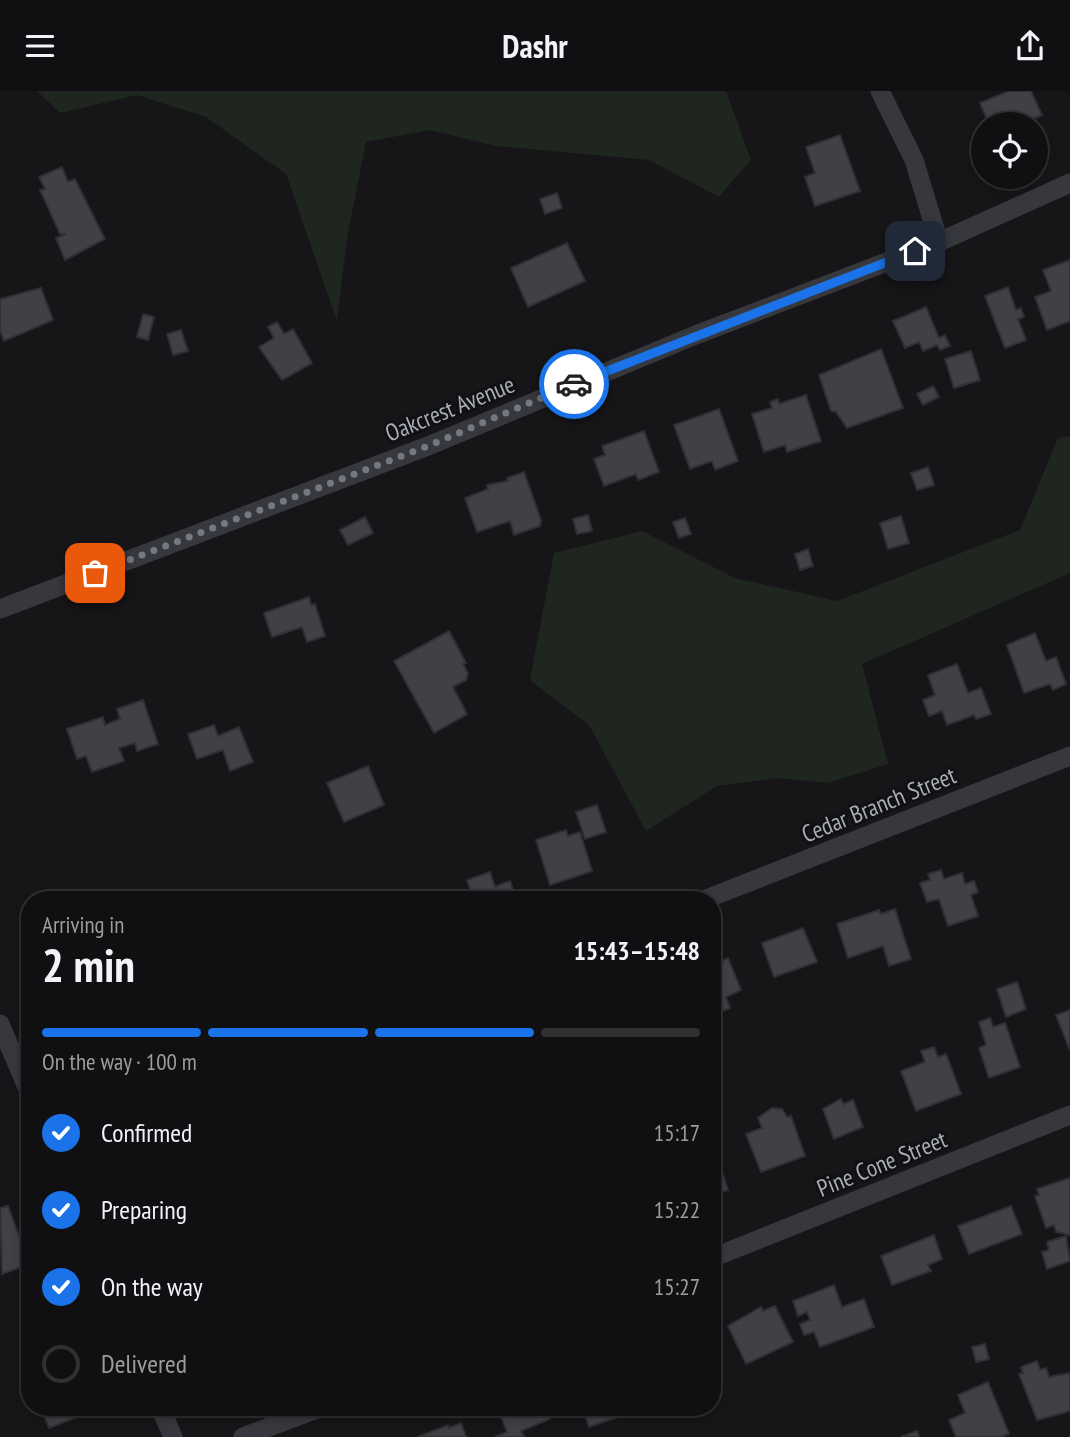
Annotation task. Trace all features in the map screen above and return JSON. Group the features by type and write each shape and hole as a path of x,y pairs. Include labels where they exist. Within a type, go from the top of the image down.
{"street":[{"path":"880,91 914,160 939,241"},
{"name":"Oakcrest Avenue","path":"0,609 415,451 698,334 939,241 1070,183"},
{"name":"Cedar Branch Street","path":"721,893 1070,756"},
{"path":"0,1024 21,1073"},
{"name":"Pine Cone Street","path":"721,1254 1070,1115"},
{"path":"164,1416 173,1437"},
{"path":"243,1437 298,1416"}],"shaded area":[{"path":"37,91 726,91 751,160 719,197 649,160 496,146 430,130 366,142 347,238 337,321 286,174 206,117 137,95 60,113"},
{"path":"1070,436 1070,573 862,664 888,764 828,783 776,778 717,786 646,831 589,725 530,680 554,553 642,531 735,578 837,601 1020,530 1058,438"}],"building":[{"path":"1009,91 1031,91 1041,112 984,112 980,103"},
{"path":"840,135 860,191 815,206 805,177 815,173 806,147"},
{"path":"62,167 68,182 75,179 105,239 65,260 56,238 66,234 60,234 40,190 45,189 39,177"},
{"path":"557,193 562,208 545,214 540,199"},
{"path":"567,243 585,281 528,307 511,268"},
{"path":"1070,260 1070,321 1047,330 1035,297 1051,291 1043,270"},
{"path":"1008,287 1016,310 1021,308 1024,317 1018,319 1026,340 1005,348 985,296"},
{"path":"41,288 53,320 4,341 0,331 0,299"},
{"path":"926,307 939,338 945,335 950,346 940,350 937,345 923,351 919,342 905,348 893,321"},
{"path":"143,314 154,317 148,340 137,337"},
{"path":"277,322 284,334 293,329 312,363 282,380 259,347 274,338 268,327"},
{"path":"181,330 188,351 173,355 167,334"},
{"path":"881,349 903,408 847,428 836,412 831,411 819,375"},
{"path":"971,351 980,380 954,388 945,359"},
{"path":"933,386 939,397 923,405 917,394"},
{"path":"806,395 821,441 787,452 785,445 764,452 752,414 772,408 770,402 778,399 779,404"},
{"path":"719,409 738,461 715,470 712,461 690,469 674,425"},
{"path":"644,431 659,472 638,480 636,474 604,486 594,459 605,455 602,446"},
{"path":"928,467 934,485 917,490 911,473"},
{"path":"524,472 541,520 540,526 514,535 510,521 477,532 465,498 488,489 487,485 508,481 507,478"},
{"path":"588,515 592,531 577,534 573,519"},
{"path":"901,516 909,543 888,549 880,523"},
{"path":"365,517 373,533 348,545 340,530"},
{"path":"685,518 691,534 679,538 673,522"},
{"path":"808,549 813,566 800,570 795,554"},
{"path":"309,597 311,605 315,604 325,636 307,642 302,627 272,637 264,613"},
{"path":"449,631 466,663 463,664 468,673 466,680 453,687 467,714 434,733 394,661"},
{"path":"1035,633 1046,661 1056,657 1066,684 1053,690 1050,684 1024,693 1007,645"},
{"path":"957,664 968,693 981,688 991,714 976,719 974,715 947,725 942,711 929,716 923,700 935,695 928,675"},
{"path":"143,700 158,744 137,751 135,743 119,748 124,761 92,772 86,756 77,759 67,729 103,717 105,725 120,719 117,709"},
{"path":"214,725 218,736 239,727 253,762 230,771 223,750 197,759 188,734"},
{"path":"368,766 384,805 344,822 327,783"},
{"path":"597,805 606,832 585,839 576,812"},
{"path":"566,830 568,836 580,832 592,871 550,885 536,840"},
{"path":"941,870 944,879 962,873 965,884 974,881 978,892 971,895 978,916 948,926 939,899 927,902 920,883 930,880 928,874"},
{"path":"490,872 495,887 510,881 513,891 471,891 467,880"},
{"path":"895,909 911,959 889,966 883,946 848,958 837,924 879,910 881,914"},
{"path":"803,928 817,962 774,977 762,943"},
{"path":"728,958 741,990 726,997 730,1008 721,1012 721,961"},
{"path":"1017,982 1026,1009 1006,1017 997,989"},
{"path":"1070,1010 1070,1047 1069,1048 1056,1015"},
{"path":"990,1018 993,1027 1005,1023 1020,1067 989,1078 979,1048 986,1045 979,1022"},
{"path":"934,1047 938,1057 946,1054 961,1094 916,1111 901,1071 925,1062 921,1051"},
{"path":"841,1099 843,1104 853,1100 863,1127 834,1139 823,1109"},
{"path":"772,1108 782,1109 787,1117 791,1116 805,1156 761,1172 746,1134 762,1128 758,1118"},
{"path":"721,1169 728,1190 721,1192"},
{"path":"1070,1178 1070,1235 1056,1232 1054,1225 1046,1228 1035,1196 1039,1195 1037,1189"},
{"path":"8,1206 21,1242 21,1267 2,1274 0,1208"},
{"path":"1011,1206 1022,1234 969,1254 958,1226"},
{"path":"934,1235 942,1259 928,1265 931,1271 892,1285 881,1256"},
{"path":"1066,1236 1070,1261 1047,1269 1042,1252 1049,1250 1047,1242"},
{"path":"834,1285 842,1307 864,1299 874,1327 820,1347 814,1332 804,1335 800,1324 810,1320 807,1312 798,1316 793,1301"},
{"path":"775,1306 793,1342 746,1364 728,1326 761,1307 763,1311"},
{"path":"985,1344 989,1359 976,1362 972,1347"},
{"path":"1037,1361 1040,1370 1046,1368 1049,1377 1070,1373 1070,1411 1037,1420 1019,1374 1023,1373 1021,1367"},
{"path":"988,1382 1009,1434 1001,1437 956,1437 949,1420 965,1413 958,1395"},
{"path":"44,1416 80,1416 49,1428"},
{"path":"501,1416 549,1416 550,1419 521,1431 524,1437 495,1437 507,1432"},
{"path":"585,1416 621,1416 589,1427"},
{"path":"461,1423 466,1437 418,1437 448,1425 449,1428"},
{"path":"917,1431 919,1437 901,1437"}],"way so far":[{"path":"95,573 428,446 574,384"}],"route":[{"path":"574,384 915,251"}]}
